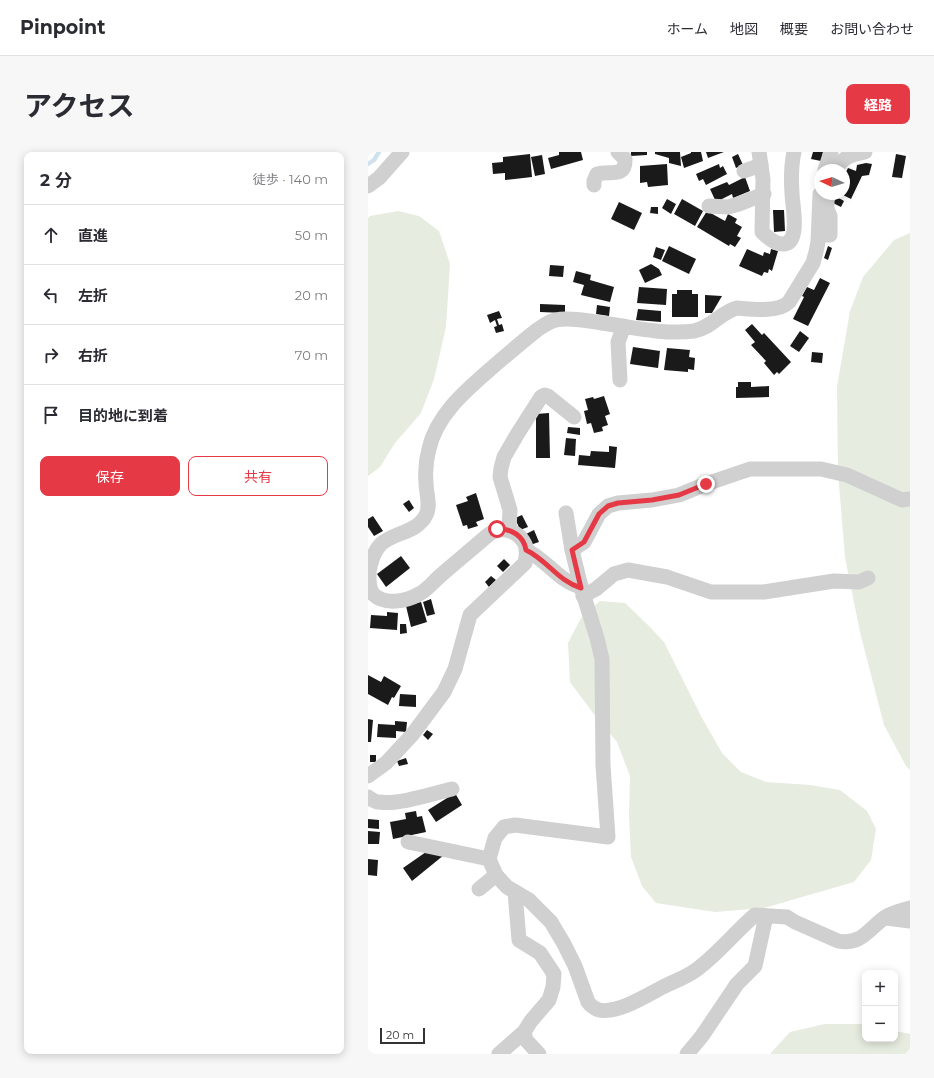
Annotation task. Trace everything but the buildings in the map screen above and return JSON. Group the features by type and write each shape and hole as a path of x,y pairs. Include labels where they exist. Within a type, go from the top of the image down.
{"street":[{"path":"368,186 379,178 402,152"},
{"path":"594,186 594,181 597,174 617,173 621,172 624,168 625,159 618,152"},
{"path":"760,158 764,194 762,232 770,240 780,244 786,244 792,238 794,229 791,175 794,152"},
{"path":"827,164 831,152"},
{"path":"838,164 840,161 853,155 865,152"},
{"path":"744,172 760,158"},
{"path":"709,206 728,207 764,194"},
{"path":"368,776 386,763 412,735 444,692 455,669 470,615 525,563 526,550 520,537 509,530 497,529 420,594 404,601 395,602 379,598 369,588 368,574 370,564 376,550 387,540 420,524 426,514 428,507 426,462 429,447 442,420 461,395 525,340 549,322 564,319 590,321 650,330 678,332 695,331 705,327 730,309 777,309 785,306 813,263 819,235 820,200"},
{"path":"819,235 830,235 830,216 827,208 827,200"},
{"path":"620,380 618,347 624,326"},
{"path":"509,530 510,510 500,477 504,457 541,397 545,395 548,396 574,417"},
{"path":"572,550 584,542 599,514 608,506 618,503 652,500 679,495 750,469 821,469 847,475 902,500 910,499"},
{"path":"566,513 572,550 582,592 597,638 602,660 603,765 608,837 515,824 504,827 495,838 489,859 496,875 507,887 529,900 551,922 575,966 588,1002 592,1007 609,1011 628,1004 695,971 716,954 740,928 755,915 787,917 838,941 845,942 859,939 889,915 910,908"},
{"path":"526,550 537,555 562,578 582,592 596,589 614,574 628,570 667,578 711,592 764,592 834,581 859,582 868,578"},
{"path":"368,797 377,802 388,803 411,799 452,788"},
{"path":"408,842 489,859"},
{"path":"479,889 496,875"},
{"path":"500,1054 524,1032 548,1000 553,987 554,974 540,953 518,940 515,892"},
{"path":"687,1054 702,1036 737,984 755,966 766,916"},
{"path":"886,918 910,921"},
{"path":"524,1032 526,1040 539,1054"}],"shaded area":[{"path":"398,211 419,216 439,231 450,264 446,327 434,379 421,413 395,443 380,467 368,476 368,218 370,216"},
{"path":"910,233 910,770 906,766 884,725 860,632 845,557 838,472 837,387 850,311 863,277 894,240"},
{"path":"600,601 625,603 664,642 702,718 722,753 741,772 766,782 810,785 840,790 867,811 876,829 871,860 854,882 764,908 715,912 656,903 642,886 631,857 629,815 630,776 617,742 570,682 568,643 581,618"},
{"path":"825,1024 862,1024 862,1042 898,1042 898,1032 910,1034 910,1054 770,1054 790,1032"}],"waterway":[{"path":"368,164 374,160 379,152"}],"route":[{"path":"497,529 512,531 520,537 526,550 537,555 557,575 572,585 581,588 572,550 584,542 599,514 608,506 618,503 652,500 679,495 706,484"}]}
